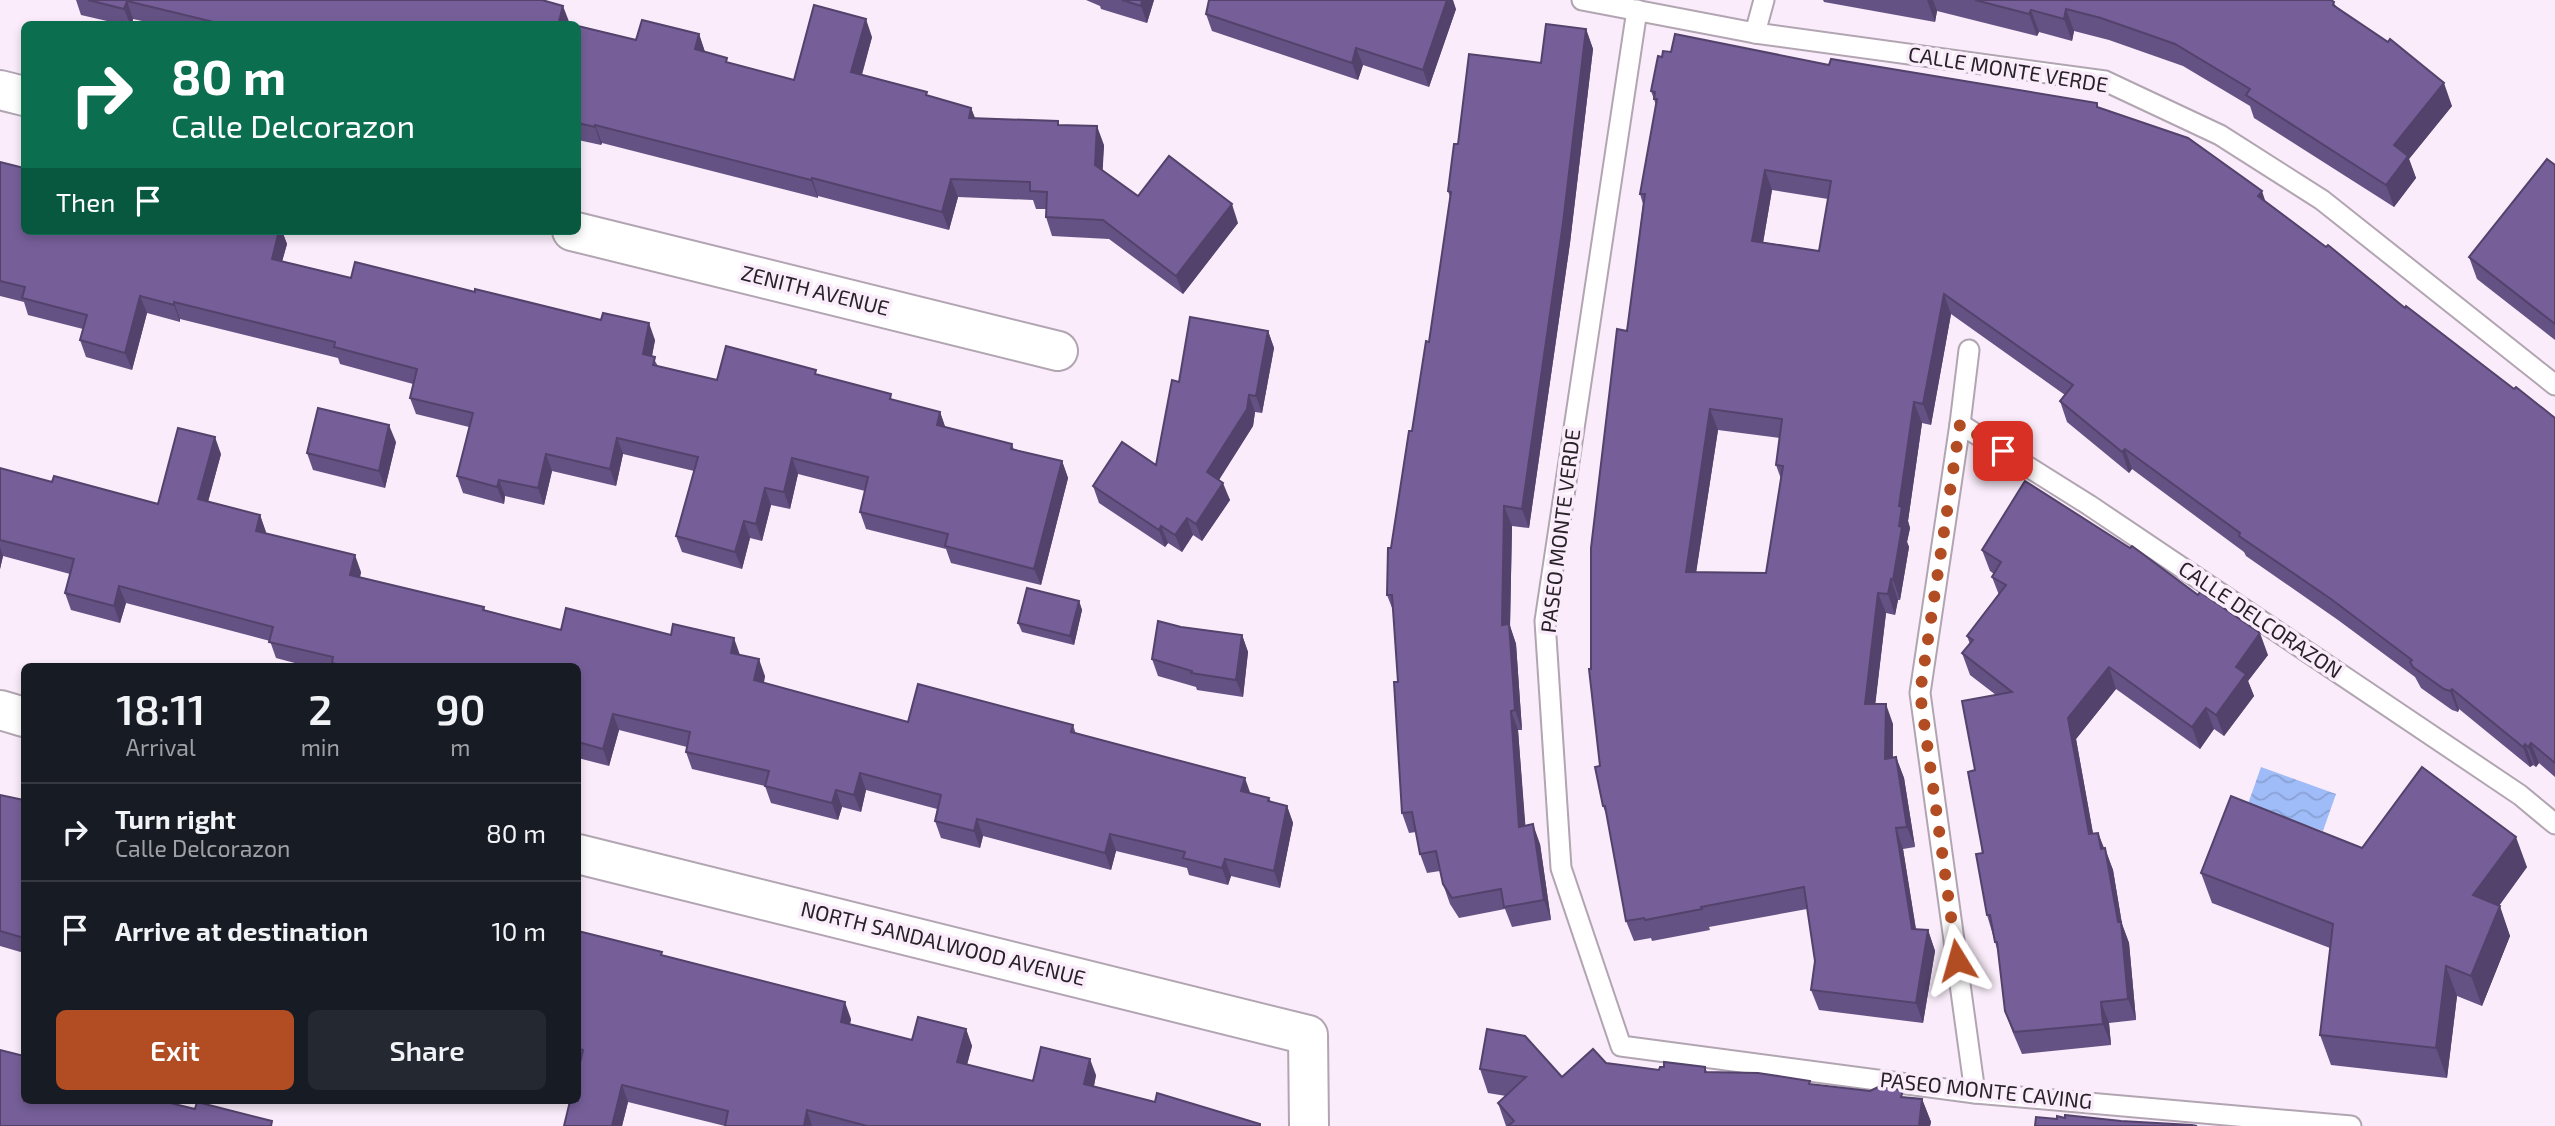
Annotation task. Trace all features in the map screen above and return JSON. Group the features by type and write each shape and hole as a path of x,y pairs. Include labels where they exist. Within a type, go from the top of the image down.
{"street":[{"path":"0,90 21,95"},
{"name":"ZENITH AVENUE","path":"581,233 1058,351"},
{"path":"0,710 21,716"},
{"name":"NORTH SANDALWOOD AVENUE","path":"581,855 1308,1035 1309,1126"}],"lane":[{"name":"CALLE MONTE VERDE","path":"1581,0 1755,33 2105,81 2220,135 2322,200 2555,384"},
{"path":"1755,33 1765,0"},
{"name":"PASEO MONTE VERDE","path":"1621,1046 1561,868 1545,621 1637,10"},
{"path":"1969,350 1920,693 1975,1093"},
{"name":"CALLE DELCORAZON","path":"1960,424 2112,520 2520,795 2555,824"},
{"name":"PASEO MONTE CAVING","path":"1621,1046 1975,1093 2351,1126"}],"water":[{"path":"2261,767 2336,794 2323,831 2248,804"}],"building":[{"path":"88,0 542,0 563,6 559,21 210,21 127,1 124,9"},
{"path":"1122,0 1142,0 1141,6"},
{"path":"1209,0 1447,0 1423,70 1356,48 1352,63 1206,14"},
{"path":"1975,0 2331,0 2333,5 2388,42 2390,39 2444,83 2394,145 2408,156 2386,185 2246,95 2250,89 2175,44 2101,18 2066,9 2064,19 2031,10 2029,14"},
{"path":"814,5 866,19 851,72 927,92 926,95 971,108 969,118 1058,121 1058,125 1097,126 1095,165 1138,196 1169,156 1232,204 1176,276 1103,220 1046,217 1047,192 1030,191 1030,182 951,179 942,212 812,178 811,180 581,124 581,27 636,40 642,20 699,34 695,49 727,58 726,62 794,80"},
{"path":"1546,24 1586,29 1563,223 1522,509 1504,506 1502,625 1509,624 1515,710 1511,711 1519,827 1533,824 1544,900 1504,907 1501,889 1452,898 1443,884 1436,851 1420,854 1412,812 1402,813 1394,682 1398,682 1392,595 1387,595 1388,548 1391,548 1426,341 1429,342 1451,192 1448,191 1454,144 1458,144 1469,54 1541,63"},
{"path":"1675,34 1829,65 1831,59 2097,103 2097,107 2188,138 2262,191 2258,196 2326,247 2328,245 2405,308 2406,306 2555,418 2555,763 2531,743 2528,747 2525,744 2523,747 2452,689 2444,689 2413,667 2410,662 2412,660 2331,599 2239,536 2240,533 2125,449 2122,452 2060,401 2073,385 1944,294 1923,404 1914,402 1899,506 1902,507 1899,526 1902,527 1888,594 1878,593 1865,704 1886,704 1885,759 1896,757 1907,827 1896,828 1912,929 1928,930 1916,1003 1811,990 1815,961 1804,887 1645,920 1626,921 1605,806 1595,767 1600,766 1589,669 1591,548 1617,329 1627,331 1645,194 1640,194 1657,99 1654,99 1655,92 1651,91 1658,56 1662,57 1663,51 1671,52","holes":["1765,170 1831,181 1819,251 1752,241","1710,409 1782,419 1776,465 1783,466 1766,573 1686,572"]},
{"path":"2547,159 2555,165 2555,324 2469,257"},
{"path":"0,162 21,167 21,235 278,235 272,259 351,278 355,262 601,320 603,313 649,323 643,354 655,357 653,365 717,380 726,346 891,394 890,399 940,412 937,425 1012,444 1011,449 1062,461 1034,569 945,546 948,534 860,512 868,477 792,458 784,492 765,488 756,524 744,521 735,552 676,536 698,457 617,438 610,469 546,454 538,488 499,480 497,487 457,476 473,413 410,398 417,369 334,347 335,342 140,296 125,353 80,340 87,315 22,298 25,287 0,281"},
{"path":"1190,317 1268,331 1256,396 1249,395 1247,409 1207,472 1223,483 1196,524 1187,518 1175,535 1161,526 1159,530 1093,486 1122,442 1156,465 1172,380 1179,382"},
{"path":"318,408 389,425 379,471 307,453"},
{"path":"178,428 215,437 198,499 260,515 256,531 355,555 350,575 484,607 483,610 561,630 566,608 671,635 673,624 734,638 731,653 759,659 754,680 908,722 918,684 1073,725 1071,732 1245,778 1241,791 1287,806 1274,871 1225,859 1222,868 1183,858 1185,852 1110,834 1105,853 977,819 974,831 935,821 941,795 860,773 854,795 836,790 832,803 765,786 769,771 686,752 690,732 613,714 603,749 581,743 581,663 332,663 333,657 269,642 273,627 119,586 114,606 65,593 74,559 0,540 0,468 52,482 54,476 158,504"},
{"path":"2025,481 2130,548 2132,546 2198,595 2200,592 2260,633 2236,667 2246,674 2216,715 2206,708 2192,727 2109,667 2068,718 2089,834 2098,833 2101,849 2105,848 2118,922 2121,922 2128,999 2101,1002 2103,1024 2014,1032 2005,1011 1997,942 1990,915 1987,915 1976,854 1983,853 1968,772 1975,770 1962,701 2012,692 1962,653 1973,640 1967,636 2006,585 1992,577 2001,562 1982,550"},
{"path":"1027,588 1079,601 1070,636 1018,623"},
{"path":"1158,621 1181,627 1242,635 1236,680 1191,673 1192,671 1152,659"},
{"path":"2422,767 2516,837 2473,895 2500,906 2471,976 2446,966 2436,1048 2320,1035 2333,924 2201,873 2231,796 2362,848"},
{"path":"0,795 21,799 21,937 0,931"},
{"path":"581,932 845,1002 841,1022 912,1040 918,1017 966,1029 957,1062 1033,1081 1041,1047 1090,1059 1084,1084 1155,1102 1157,1093 1260,1126 867,1126 807,1110 804,1126 725,1126 728,1111 622,1085 612,1126 564,1126 569,1104 581,1104"},
{"path":"1487,1029 1525,1036 1562,1077 1593,1049 1606,1063 1659,1070 1664,1067 1664,1062 1705,1067 1705,1072 1758,1073 1810,1081 1809,1084 1870,1091 1878,1087 1903,1090 1901,1097 1922,1099 1919,1126 1508,1126 1514,1121 1498,1103 1526,1077 1480,1069"},
{"path":"0,1050 21,1055 21,1104 174,1104 195,1109 196,1104 205,1104 272,1121 271,1126 0,1126"},
{"path":"2065,1115 2197,1126 2035,1126 2036,1117 2057,1119 2057,1116 2065,1118"}],"route":[{"path":"1957,960 1920,693 1960,424 2003,451"}]}
